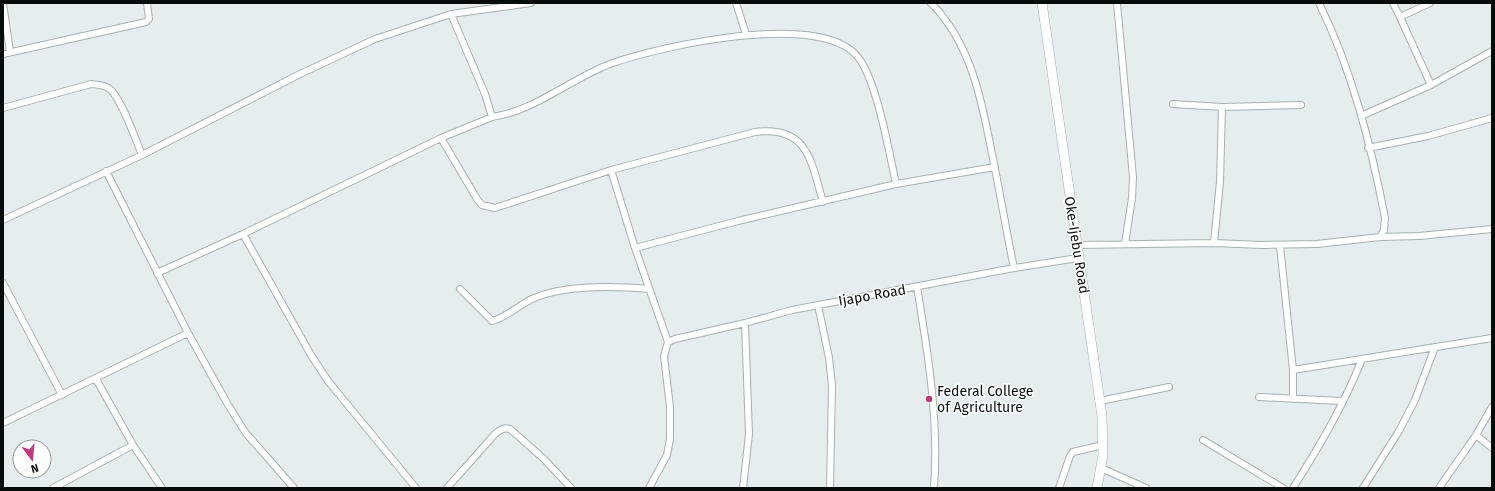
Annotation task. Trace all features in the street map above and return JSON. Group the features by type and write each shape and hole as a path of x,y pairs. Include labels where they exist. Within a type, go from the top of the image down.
{"main road":[{"name":"Oke-Ijebu Road","path":"1042,3 1076,245 1100,401 1103,445 1097,488"}],"street":[{"path":"3,3 10,52"},
{"path":"3,54 146,22 149,19 150,14 147,3"},
{"path":"3,220 142,155 375,39 451,14 531,3"},
{"path":"736,3 746,34"},
{"path":"931,3 953,32 973,74 984,114 1014,268"},
{"path":"1117,3 1133,177 1132,198 1125,244"},
{"path":"1319,3 1341,55 1361,116 1385,218 1384,230 1380,236"},
{"path":"1393,3 1431,85"},
{"path":"1400,17 1430,3"},
{"path":"451,14 485,94 492,117"},
{"path":"158,273 243,234 441,138 492,117 515,112 582,76 609,64 644,53 746,34 811,36 846,45 858,57 874,92 896,184"},
{"path":"1361,116 1431,85 1492,51"},
{"path":"3,108 91,84 103,85 111,90 117,98 142,155"},
{"path":"1173,104 1222,107 1301,105"},
{"path":"1214,243 1220,182 1222,107"},
{"path":"1368,148 1428,136 1492,118"},
{"path":"441,138 477,199 482,205 489,208 495,208 611,170 756,132 770,130 787,133 796,139 804,149 812,166 823,202"},
{"path":"635,248 738,221 896,184 995,167"},
{"path":"611,170 635,248 668,342 664,356 670,407 670,439 667,455 649,488"},
{"path":"106,171 188,333 227,403 245,432 294,488"},
{"path":"1076,245 1214,243 1280,246 1346,242 1380,236 1419,236 1492,229"},
{"path":"243,234 312,355 328,380 416,488"},
{"path":"1280,246 1293,370 1293,398"},
{"name":"Ijapo Road","path":"668,342 792,310 1014,268 1078,258"},
{"path":"3,284 62,395"},
{"path":"460,289 492,321 533,298 548,294 596,287 615,286 649,289"},
{"path":"917,287 929,357 936,440 934,488"},
{"path":"818,305 829,358 832,385 830,488"},
{"path":"743,488 749,434 745,323"},
{"path":"3,423 188,333"},
{"path":"1293,370 1492,338"},
{"path":"1363,488 1399,431 1415,400 1435,347"},
{"path":"1293,488 1325,437 1362,359"},
{"path":"96,379 133,445 162,488"},
{"path":"1100,401 1169,387"},
{"path":"1259,397 1342,401"},
{"path":"1439,488 1476,435 1492,407"},
{"path":"446,488 495,434 501,429 506,428 510,429 544,459 571,488"},
{"path":"1476,435 1492,448"},
{"path":"1203,440 1284,488"},
{"path":"53,488 133,445"},
{"path":"1059,488 1070,456 1073,452 1103,445"},
{"path":"1101,468 1146,488"}],"place":[{"name":"Federal College of Agriculture","path":"929,399"}]}
